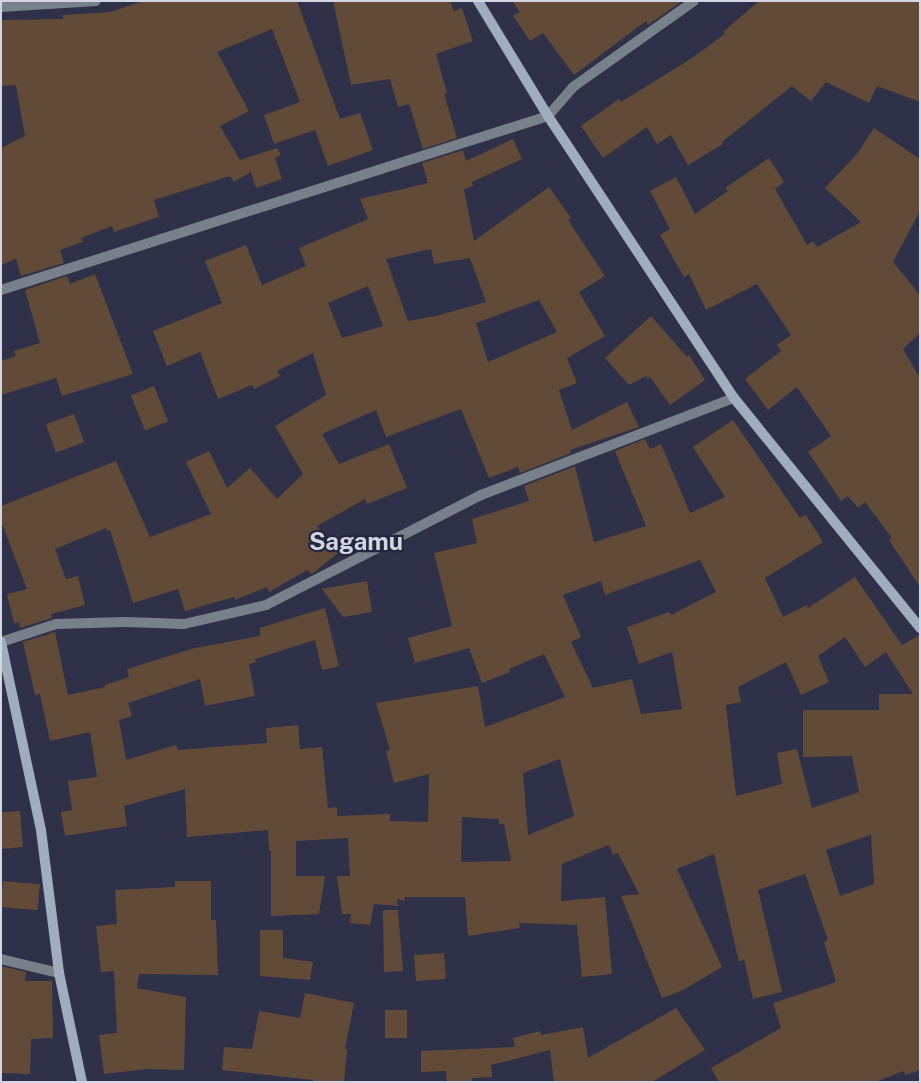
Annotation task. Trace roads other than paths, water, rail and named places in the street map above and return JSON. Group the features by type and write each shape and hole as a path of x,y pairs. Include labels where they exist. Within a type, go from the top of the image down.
{"street":[{"path":"1,7 96,1"},
{"path":"478,1 548,116 734,398 920,628"},
{"path":"1,290 548,116 573,87 694,1"},
{"path":"82,1082 59,972 41,830 1,642 56,624 125,622 184,624 266,605 481,495 734,398"},
{"path":"1,959 59,972"}],"district":[{"name":"Sagamu","path":"356,542"}]}
